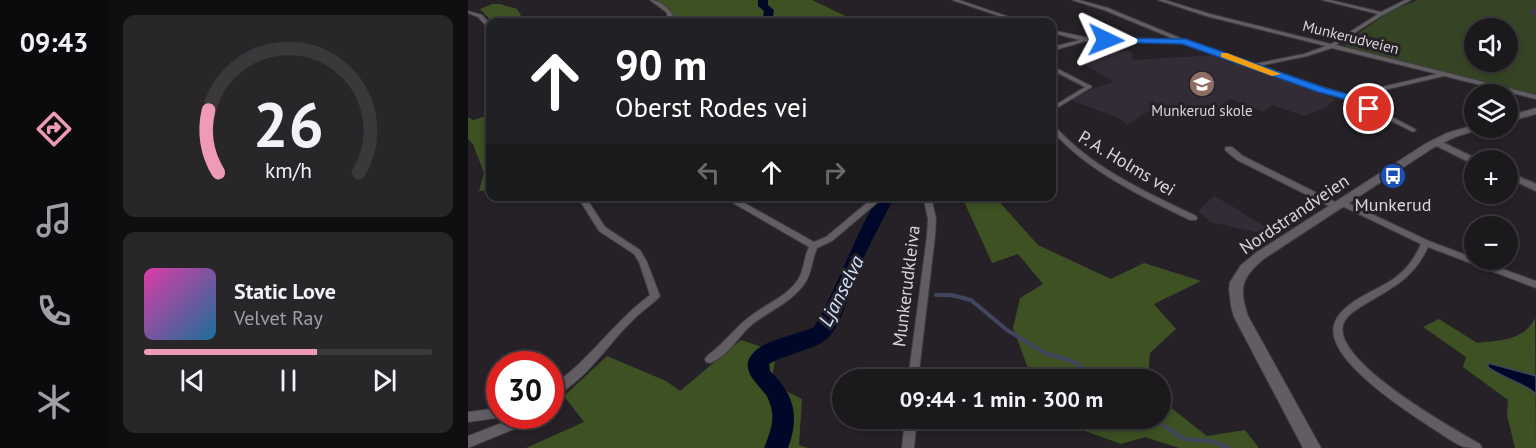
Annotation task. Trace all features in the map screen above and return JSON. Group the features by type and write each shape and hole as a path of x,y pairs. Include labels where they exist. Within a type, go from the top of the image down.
{"main road":[{"path":"1518,116 1536,111"},
{"name":"Nordstrandveien","path":"1312,448 1241,317 1235,288 1238,277 1249,264 1436,142 1464,132"}],"street":[{"path":"652,0 669,12 670,18"},
{"path":"954,0 1009,18"},
{"path":"1074,0 1106,9 1183,41 1256,65 1321,90 1348,97 1413,130"},
{"name":"Munkerudveien","path":"1160,0 1216,17 1536,97"},
{"path":"1324,0 1379,13"},
{"path":"1256,65 1332,45 1362,27 1379,13 1409,0"},
{"path":"469,12 480,16 486,23"},
{"path":"1056,33 1084,39 1183,41"},
{"path":"1056,48 1084,39"},
{"path":"1056,70 1089,87 1056,107"},
{"path":"1348,97 1447,73"},
{"name":"P. A. Holms vei","path":"1056,131 1063,141 1097,165 1193,218"},
{"path":"1436,142 1464,156"},
{"path":"1229,149 1240,158 1339,205 1426,243 1536,285"},
{"path":"1518,180 1536,188"},
{"path":"564,384 576,376 637,308 655,296 643,261 637,252 597,224 584,201"},
{"path":"734,201 814,246"},
{"path":"710,359 750,321 776,306 793,292 805,276 814,246 829,238 875,201"},
{"name":"Munkerudkleiva","path":"915,369 931,236 932,219 928,201"},
{"path":"1426,243 1421,256 1403,278 1344,316 1338,325 1339,338 1343,346 1372,378 1446,430 1476,448"},
{"path":"468,417 486,415"},
{"path":"468,442 500,429"},
{"path":"908,448 909,429"}],"shaded area":[{"name":"Munkerud skole","path":"1084,50 1131,51 1133,60 1216,55 1335,99 1326,108 1304,116 1272,105 1264,112 1230,99 1202,120 1161,103 1127,125 1118,118 1071,100 1096,87 1114,82 1085,65 1094,60"},
{"path":"1214,196 1274,233 1263,234 1210,222 1198,211"}],"green space":[{"path":"656,0 812,0 850,18 676,18"},
{"path":"1418,0 1536,0 1536,95 1518,90 1518,84 1492,84 1350,48 1343,44 1390,11"},
{"path":"492,4 500,4 517,9 521,15 518,18 488,18 480,9"},
{"path":"486,116 486,190 479,191 484,173 473,144 468,139 468,117 473,120"},
{"path":"964,201 999,201 1038,245 1111,279 1144,263 1201,281 1154,304 1176,329 1150,353 1149,369 1028,369 1013,328 1020,298 1043,284 1018,254 992,263"},
{"path":"1535,318 1536,448 1515,448 1507,415 1508,400 1463,367 1466,357 1423,327 1439,319 1477,343 1503,340 1518,335 1530,326"},
{"path":"741,340 777,352 772,376 780,388 802,399 799,445 808,448 526,448 584,422 564,396 607,356 666,381 680,391"},
{"path":"1171,408 1207,436 1245,430 1259,448 1179,448 1145,437 1121,444 1080,429 1171,429"}],"water":[{"path":"1488,363 1536,376 1536,394 1494,371 1488,367"}],"waterway":[{"name":"Ljanselva","path":"763,0 763,6 769,10 768,18"},
{"name":"Ljanselva","path":"776,448 784,415 776,391 760,375 758,365 761,358 778,348 799,343 821,333 841,298 845,280 884,201"},
{"path":"936,295 951,295 955,296 936,295"},
{"path":"955,296 971,300 1007,330 1045,353 1077,363 1082,369"},
{"path":"1169,429 1184,439 1211,441 1229,448"}],"slow traffic":[{"path":"1224,55 1276,74"}],"place":[{"name":"Munkerud skole","path":"1202,84"},
{"name":"Munkerud","path":"1393,176"}],"route":[{"path":"1106,40 1183,41 1256,65 1321,90 1348,97 1369,109"}]}
